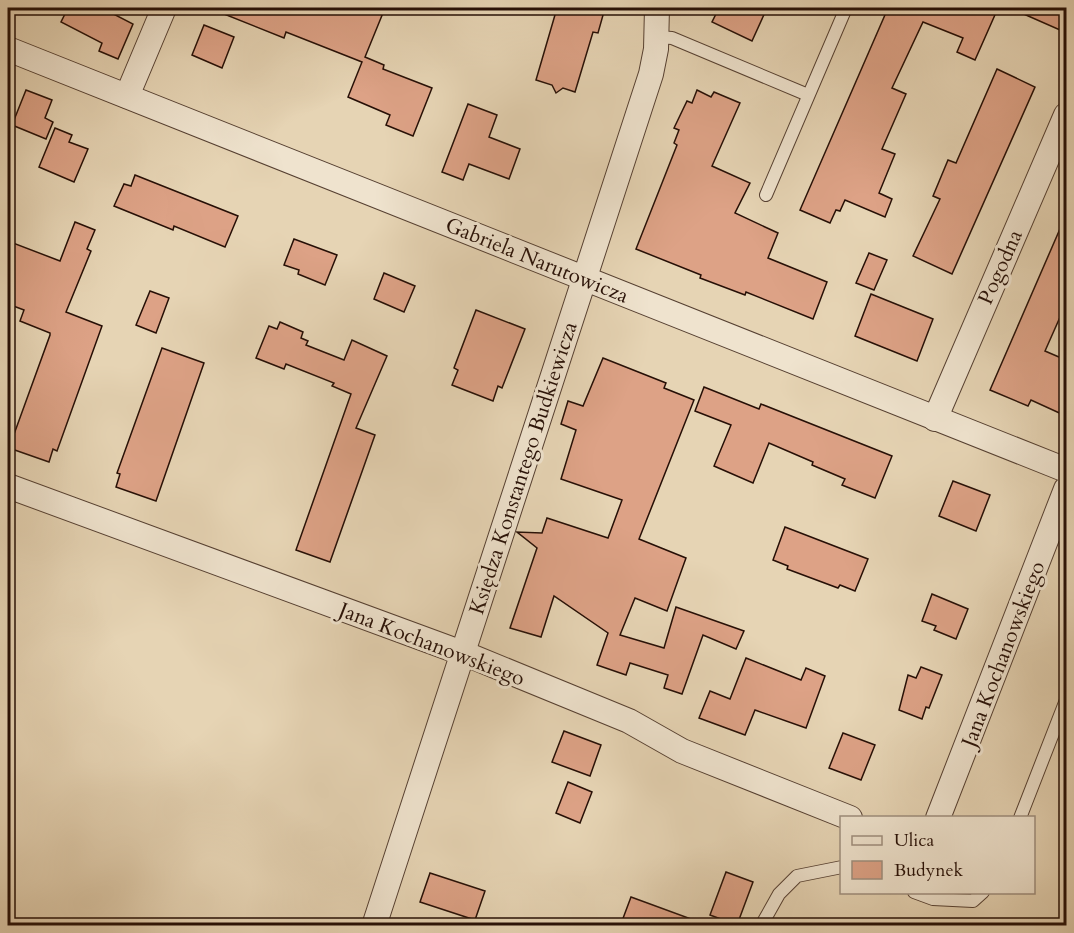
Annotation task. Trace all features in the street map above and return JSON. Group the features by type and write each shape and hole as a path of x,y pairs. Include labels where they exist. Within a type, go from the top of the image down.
{"street":[{"path":"127,96 164,8"},
{"name":"Księdza Konstantego Budkiewicza","path":"374,926 651,74 657,37 657,8"},
{"name":"Gabriela Narutowicza","path":"8,50 1066,470"},
{"name":"Pogodna","path":"935,419 1066,116"},
{"name":"Jana Kochanowskiego","path":"8,486 461,653 629,721 682,751 845,816"},
{"name":"Jana Kochanowskiego","path":"939,816 1066,489"}],"lane":[{"path":"766,195 846,8"},
{"path":"657,37 672,38 808,95"},
{"path":"1021,816 1066,700"},
{"path":"761,926 779,894 797,876 840,867"},
{"path":"919,894 933,899 973,901 981,894"}],"building":[{"path":"68,8 102,8 133,24 118,59 99,51 102,43 61,22"},
{"path":"209,8 385,8 365,57 384,65 383,69 432,88 413,136 386,125 390,115 348,97 362,62 286,32 284,38"},
{"path":"557,8 605,8 598,33 593,32 575,92 563,88 556,93 552,85 536,80"},
{"path":"719,8 767,8 752,41 712,22"},
{"path":"888,8 998,8 975,60 957,52 963,38 923,22 892,88 906,94 882,149 895,154 879,193 892,199 885,217 845,200 840,211 836,210 830,223 800,210"},
{"path":"1010,8 1066,8 1066,16 1060,30"},
{"path":"204,25 234,37 222,68 192,55"},
{"path":"997,69 1035,87 952,274 913,256 940,199 933,196 948,160 956,163"},
{"path":"26,90 52,100 45,118 53,122 46,139 12,125"},
{"path":"697,90 711,97 714,92 740,103 712,166 750,183 735,213 778,233 768,258 827,282 813,319 746,292 745,295 700,278 701,275 636,249 677,145 674,143 679,130 674,128 687,101 692,103"},
{"path":"468,104 497,115 489,137 520,149 509,179 469,164 463,180 442,172"},
{"path":"55,128 72,135 69,142 88,149 74,182 39,167"},
{"path":"135,175 238,216 225,247 174,226 173,230 114,206 124,184 131,186"},
{"path":"1066,215 1066,317 1061,315 1045,351 1066,360 1066,416 1031,400 1028,406 990,390"},
{"path":"75,222 95,230 87,249 91,251 66,312 102,326 57,451 53,449 49,462 9,448 50,333 20,321 24,310 8,304 8,241 60,261"},
{"path":"294,239 337,255 325,285 298,274 299,270 284,265"},
{"path":"869,253 887,260 874,290 856,283"},
{"path":"384,273 415,286 404,312 374,299"},
{"path":"150,291 169,298 156,333 136,325"},
{"path":"871,294 933,319 917,361 855,336"},
{"path":"476,310 525,329 502,388 498,386 493,401 452,385 458,370 454,368"},
{"path":"280,322 303,332 301,338 308,341 306,345 344,360 352,340 387,356 356,428 375,435 330,562 296,550 351,394 332,386 334,383 286,364 284,369 256,358 269,326 277,329"},
{"path":"162,348 204,363 156,501 116,487 120,474 117,473"},
{"path":"603,358 666,383 664,388 694,400 639,539 686,558 667,611 635,598 620,635 664,648 676,607 744,631 736,649 703,635 682,694 664,688 668,675 630,663 626,675 597,665 608,633 554,596 541,637 510,628 537,548 517,532 542,533 547,518 608,538 622,500 561,479 576,430 561,424 568,401 583,406"},
{"path":"704,387 759,409 761,404 892,456 875,498 842,485 845,479 769,443 753,483 714,466 731,425 695,411"},
{"path":"953,481 990,495 976,531 939,516"},
{"path":"785,527 868,559 855,591 840,585 838,588 787,569 788,566 773,560"},
{"path":"932,594 968,609 956,639 934,630 936,626 922,621"},
{"path":"746,658 801,680 806,668 825,676 806,728 755,710 745,735 699,718 710,691 730,699"},
{"path":"921,667 942,675 929,708 926,707 922,719 899,710 908,675 916,678"},
{"path":"564,731 601,745 590,776 552,762"},
{"path":"843,733 875,745 861,780 829,768"},
{"path":"568,782 592,792 580,823 556,813"},
{"path":"726,872 753,882 737,925 710,915"},
{"path":"430,873 485,891 475,920 420,902"},
{"path":"631,897 702,923 702,926 635,926 622,921"}]}
